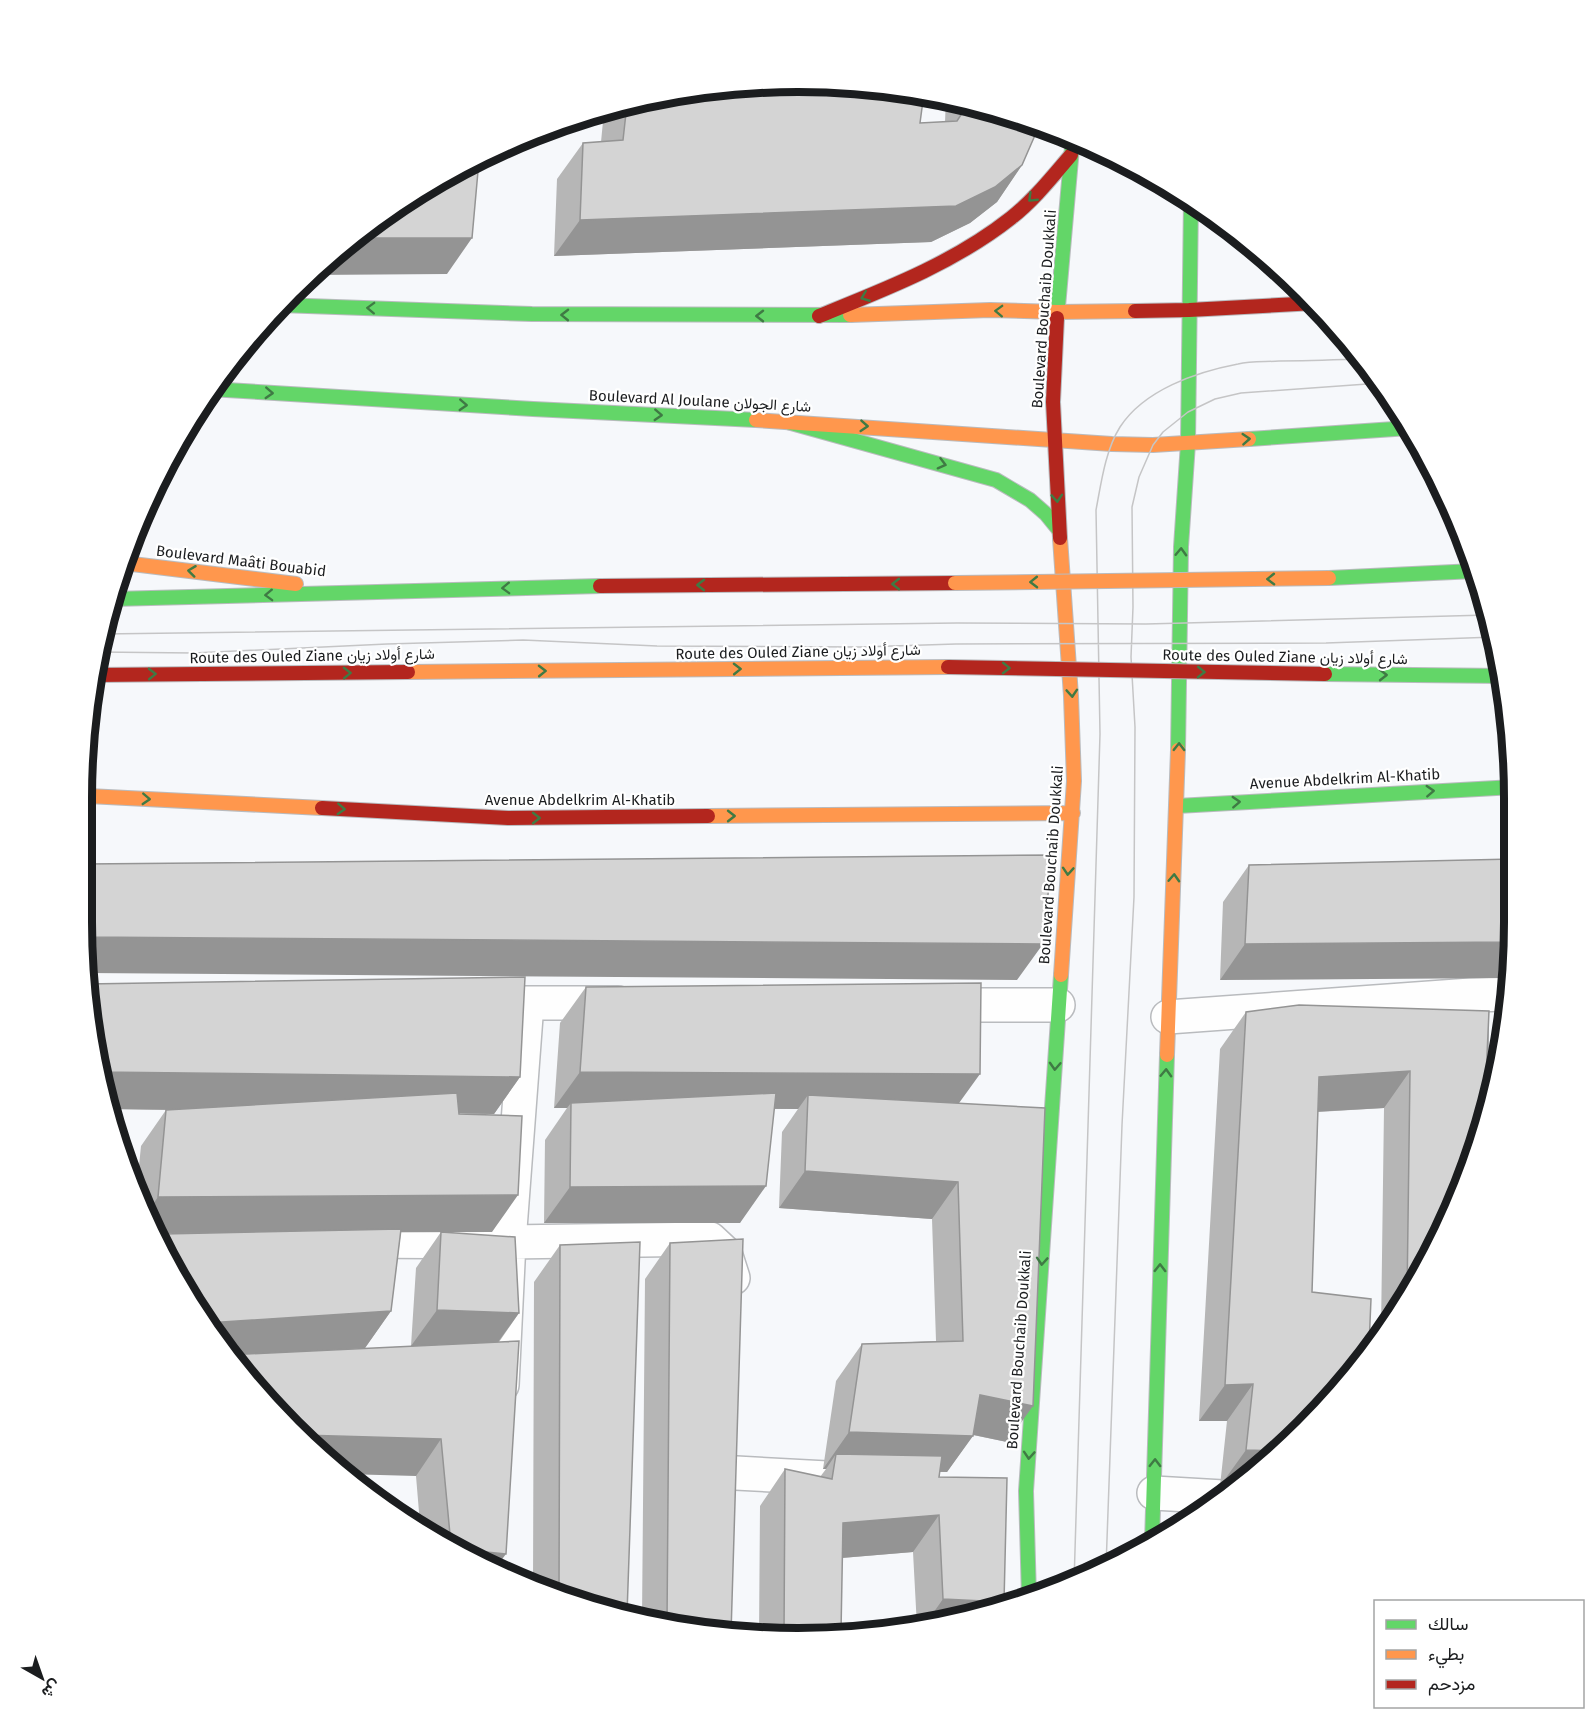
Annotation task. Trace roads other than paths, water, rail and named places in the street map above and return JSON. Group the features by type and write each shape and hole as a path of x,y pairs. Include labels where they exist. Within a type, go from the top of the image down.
{"main road":[{"name":"Boulevard Bouchaib Doukkali","path":"1029,1590 1026,1491 1072,813 1074,725 1054,440 1057,312 1072,147"},
{"path":"819,316 909,279 945,262 979,241 1035,196 1071,155"},
{"path":"1152,1533 1168,1017 1177,806 1181,547 1188,443 1191,211"},
{"path":"291,305 532,314 819,316 990,310 1057,312 1189,310 1303,304"},
{"name":"Boulevard Al Joulane شارع الجولان","path":"222,390 533,409 784,421 1153,445 1400,429"},
{"path":"784,421 996,480 1030,500 1059,530"},
{"name":"Boulevard Maâti Bouabid","path":"132,563 354,592"},
{"path":"121,599 518,587 1329,578 1467,571"},
{"name":"Route des Ouled Ziane شارع أولاد زيان","path":"103,675 948,667 1493,676"},
{"name":"Avenue Abdelkrim Al-Khatib","path":"1177,806 1504,788"},
{"name":"Avenue Abdelkrim Al-Khatib","path":"92,796 508,818 1072,813"}],"street":[{"path":"1471,994 1471,1086"},
{"path":"1168,1017 1471,994 1500,994"},
{"path":"444,1003 645,1003"},
{"path":"500,1418 509,1242 527,1003"},
{"path":"905,1005 1058,1005"},
{"path":"320,1241 509,1242 710,1239 725,1253 733,1278 736,1305"},
{"path":"734,1507 736,1439"},
{"path":"736,1473 852,1480"},
{"path":"991,1489 1026,1491"},
{"path":"1154,1493 1209,1496"}],"tram line":[{"path":"1074,1572 1100,734 1096,510 1104,468 1115,436 1130,414 1157,393 1172,385 1205,372 1248,362 1352,359"},
{"path":"1106,1558 1122,1125 1134,897 1135,727 1131,657 1132,507 1139,477 1153,445 1163,432 1188,412 1215,399 1241,393 1370,384"},
{"path":"111,634 957,623 1146,624 1480,615"},
{"path":"107,652 194,653 523,640 657,646 860,647 956,644 1326,643 1485,637"}]}
